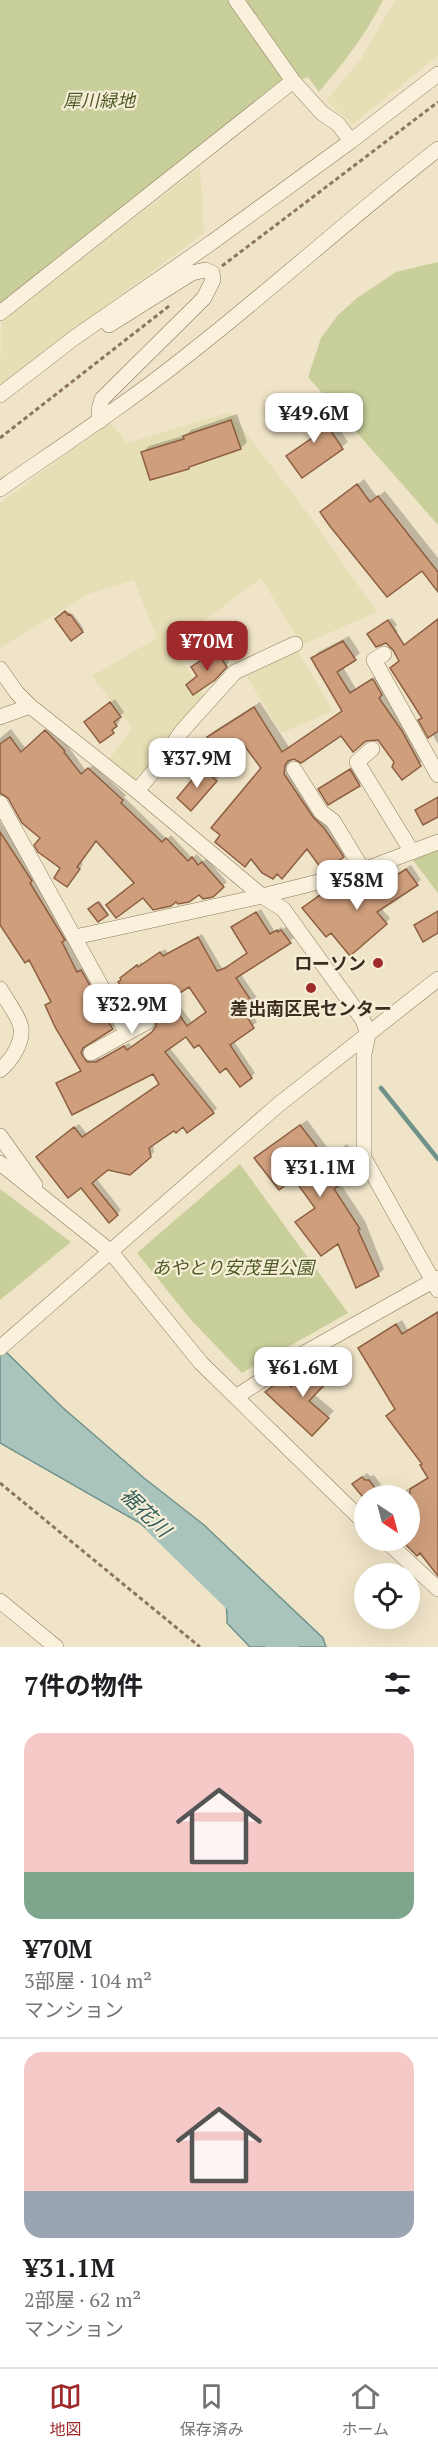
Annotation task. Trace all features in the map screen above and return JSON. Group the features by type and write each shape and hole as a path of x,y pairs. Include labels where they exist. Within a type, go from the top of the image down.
{"street":[{"path":"236,0 293,81 322,113 338,124 351,141"},
{"path":"0,395 74,338 211,243 351,141 438,74"},
{"path":"0,313 293,81"},
{"path":"0,489 100,421 185,357 375,198 438,149"},
{"path":"58,351 75,346 192,273 205,270 212,273 213,280 204,298 102,399 99,410 100,421"},
{"path":"137,791 182,731 235,672 295,644"},
{"path":"373,660 438,775"},
{"path":"0,669 17,693 30,706 137,791 262,896 283,909 363,1020 368,1035 364,1054 364,1158 436,1283 301,1354 237,1396"},
{"path":"0,717 30,706"},
{"path":"372,749 357,762 412,852"},
{"path":"294,769 321,812 333,820 363,870"},
{"path":"0,803 127,1033"},
{"path":"75,937 262,896 363,870 438,842"},
{"path":"0,1348 278,1106 438,979"},
{"path":"0,1070 10,1060 18,1044 21,1027 2,996"},
{"path":"91,1053 147,1022"},
{"path":"0,1136 35,1184 36,1192"},
{"path":"0,1163 36,1192 105,1257 201,1363 354,1512"},
{"path":"397,1551 438,1589"},
{"path":"0,1601 56,1647"}],"path":[{"path":"0,1483 200,1647"}],"shaded area":[{"path":"395,0 438,0 438,56 353,124 326,101 361,59"},
{"path":"200,167 204,233 0,385 1,322"},
{"path":"230,412 306,511 377,612 302,645 261,578 172,645 204,694 156,759 130,782 108,761 132,728 92,676 157,638 134,580 89,594 0,648 0,503 110,422 127,443"},
{"path":"297,649 333,711 281,733 244,672"}],"green space":[{"name":"犀川緑地","path":"0,0 383,0 362,37 319,92 308,77 277,89 0,303"},
{"path":"438,262 438,525 308,377 321,338 338,315 357,298 396,272"},
{"path":"438,850 438,893 412,859"},
{"name":"あやとり安茂里公園","path":"240,1164 348,1313 242,1373 192,1321 137,1253"},
{"path":"0,1189 71,1242 0,1300"}],"water":[{"path":"0,1346 62,1407 144,1478 204,1525 323,1638 326,1647 250,1647 227,1623 224,1598 215,1580 182,1547 166,1546 140,1523 0,1443"}],"building":[{"path":"313,404 343,449 302,478 286,456 312,438 297,415"},
{"path":"231,420 241,449 189,467 189,469 150,480 141,452 184,439 183,436"},
{"path":"357,484 370,502 378,496 438,572 438,592 422,571 387,597 329,525 320,512"},
{"path":"65,611 68,615 70,614 83,632 71,641 55,619"},
{"path":"438,619 438,731 428,738 418,720 422,718 390,668 399,661 393,650 386,643 376,647 367,634 388,620 404,645"},
{"path":"343,641 356,660 337,672 350,693 372,679 374,681 382,695 379,698 402,731 421,766 402,780 392,767 394,762 378,740 366,741 353,752 341,736 301,763 294,759 288,761 284,774 344,857 323,871 307,849 282,879 277,874 273,879 262,873 251,859 245,867 215,842 220,835 211,828 261,768 240,740 211,758 205,749 212,744 207,737 254,707 282,752 342,711 311,658"},
{"path":"216,650 227,667 215,680 193,695 186,685 197,676 191,667"},
{"path":"110,702 121,717 114,722 117,726 112,730 114,733 100,743 84,722"},
{"path":"45,730 65,751 81,774 88,768 123,800 121,803 162,842 166,838 188,861 192,857 198,865 202,862 224,887 213,897 203,899 199,895 189,902 178,904 176,902 171,906 153,910 143,898 116,918 106,905 134,883 96,841 77,867 80,869 67,887 54,878 60,868 38,852 34,845 40,838 22,823 8,798 0,793 0,744 10,737 21,752"},
{"path":"202,768 217,781 191,811 177,798"},
{"path":"350,769 360,786 328,805 318,789"},
{"path":"438,797 438,817 423,825 415,810"},
{"path":"0,832 32,881 30,883 65,940 62,942 77,972 81,970 98,1000 95,1002 113,1029 83,1048 81,1053 87,1062 96,1062 124,1046 127,1050 152,1032 156,1026 155,1017 134,989 127,994 118,982 137,965 138,967 160,952 163,956 198,937 217,971 225,968 247,953 231,927 256,912 270,934 281,930 291,943 236,978 256,1008 246,1015 254,1028 230,1045 252,1078 240,1087 226,1068 220,1073 199,1045 194,1048 186,1037 165,1052 214,1113 187,1133 183,1127 149,1148 151,1157 130,1175 108,1170 92,1183 118,1215 109,1223 81,1188 68,1198 36,1157 74,1127 82,1137 159,1084 153,1074 72,1115 56,1083 81,1071 55,1027 45,1005 51,1002 29,960 25,963 0,925","holes":["189,987 206,1012 187,1026 169,1000"]},
{"path":"406,869 418,885 377,912 387,924 350,956 331,933 326,937 302,908 327,890 335,897 350,886 356,894 370,884 374,890"},
{"path":"98,902 108,915 98,922 88,909"},
{"path":"438,911 438,933 423,942 414,925"},
{"path":"300,1125 327,1160 341,1149 357,1173 334,1189 360,1229 358,1230 379,1276 356,1288 338,1244 321,1256 295,1222 315,1208 294,1179 279,1190 254,1158"},
{"path":"438,1312 438,1576 420,1553 417,1556 412,1551 420,1551 420,1485 417,1485 428,1478 420,1465 422,1464 386,1416 395,1409 358,1348 396,1324 402,1334"},
{"path":"316,1361 332,1377 309,1401 329,1418 312,1436 265,1392 282,1379 291,1387"},
{"path":"362,1477 373,1485 354,1486 352,1484"}],"waterway":[{"path":"381,1088 438,1159"},
{"name":"裾花川","path":"159,1524 285,1647"}],"place":[{"name":"ローソン","path":"378,963"},
{"name":"差出南区民センター","path":"311,988"}]}
